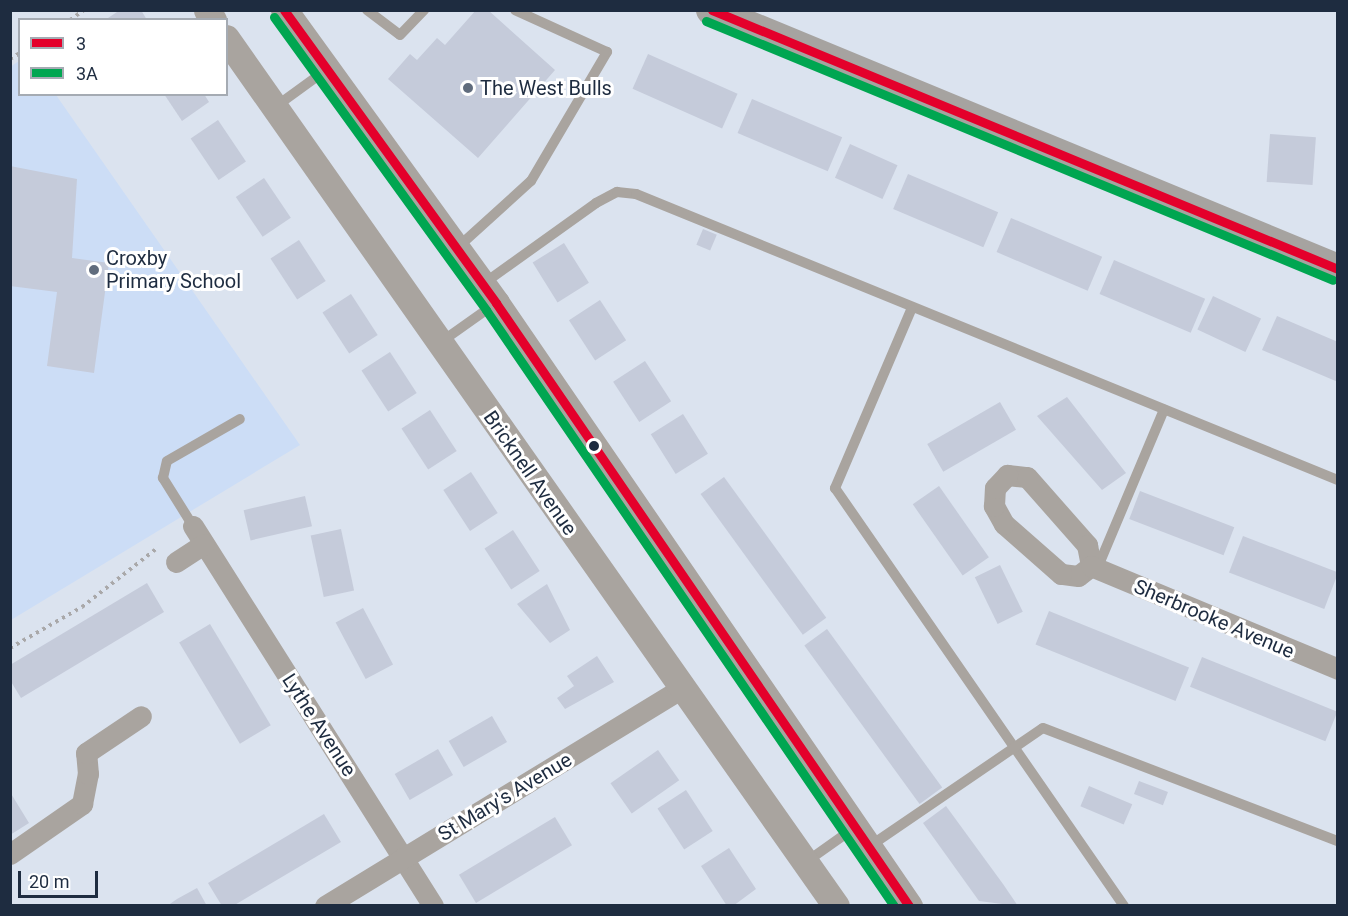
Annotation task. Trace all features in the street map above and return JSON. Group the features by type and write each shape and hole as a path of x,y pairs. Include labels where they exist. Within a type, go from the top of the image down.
{"main road":[{"path":"711,10 1338,269"}],"street":[{"path":"284,10 489,294 909,906"},
{"name":"Bricknell Avenue","path":"228,41 441,342 541,491 684,687 836,906"},
{"path":"1007,475 1027,477 1087,545 1094,568 1078,576 1061,574 1004,524 994,506 995,488 1007,475"},
{"path":"176,562 198,535"},
{"name":"Lythe Avenue","path":"198,535 405,858 433,906"},
{"name":"Sherbrooke Avenue","path":"1094,568 1338,669"},
{"name":"St Mary's Avenue","path":"325,906 684,687"},
{"path":"10,854 82,804 86,753 141,716"}],"lane":[{"path":"367,10 400,35 424,10"},
{"path":"456,249 531,181 607,52 515,10"},
{"path":"275,107 326,70"},
{"path":"441,342 489,294 617,192 636,194 911,309 1338,480"},
{"path":"911,309 835,488 1013,749 1124,906"},
{"path":"1094,568 1164,410"},
{"path":"198,535 163,478 167,461 240,419"},
{"path":"806,862 861,838 1013,749 1043,728 1338,841"}],"path":[{"path":"10,648 82,607 132,564 198,535"}],"shaded area":[{"name":"Croxby Primary School","path":"18,62 18,96 57,96 300,445 11,620 10,67"}],"building":[{"path":"120,10 141,10 146,18 108,18"},
{"name":"The West Bulls","path":"476,10 488,10 555,70 478,158 388,79 410,54 417,60 437,38 445,45"},
{"path":"648,54 738,94 722,129 633,89"},
{"path":"165,96 205,96 209,102 182,121"},
{"path":"752,99 842,137 828,171 738,133"},
{"path":"218,120 246,161 219,180 191,138"},
{"path":"1270,134 1316,137 1313,185 1267,182"},
{"path":"850,144 898,165 882,199 835,178"},
{"path":"10,166 77,179 72,258 109,263 94,373 47,366 57,292 10,286"},
{"path":"908,174 998,212 983,247 893,209"},
{"path":"264,178 291,218 263,237 236,197"},
{"path":"1011,218 1102,257 1088,291 997,252"},
{"path":"703,229 717,235 710,251 696,245"},
{"path":"299,240 326,281 297,300 270,259"},
{"path":"564,243 589,283 558,302 533,263"},
{"path":"1114,260 1205,299 1191,333 1100,294"},
{"path":"351,294 378,335 349,354 322,313"},
{"path":"1213,296 1261,318 1245,352 1197,330"},
{"path":"600,300 626,340 595,360 569,320"},
{"path":"1277,316 1338,342 1338,382 1262,350"},
{"path":"390,352 417,393 388,412 361,371"},
{"path":"645,361 671,401 639,422 613,382"},
{"path":"1067,397 1126,473 1102,490 1037,416"},
{"path":"1000,402 1016,430 943,472 927,444"},
{"path":"430,410 457,451 428,470 401,429"},
{"path":"683,414 708,454 676,474 651,434"},
{"path":"471,472 498,513 470,531 443,490"},
{"path":"724,477 826,618 803,635 701,494"},
{"path":"939,486 989,557 963,576 913,504"},
{"path":"1140,491 1234,527 1224,555 1129,519"},
{"path":"305,496 312,526 251,540 244,510"},
{"path":"341,529 354,591 324,597 311,535"},
{"path":"513,530 540,571 511,590 484,549"},
{"path":"1243,536 1338,572 1324,609 1229,572"},
{"path":"1000,565 1023,612 998,624 975,577"},
{"path":"147,583 164,612 21,698 10,680 10,665"},
{"path":"547,584 570,630 550,643 517,604"},
{"path":"363,608 393,665 366,679 336,623"},
{"path":"1049,611 1189,668 1176,701 1036,644"},
{"path":"210,624 271,725 240,744 179,643"},
{"path":"827,629 942,788 920,804 804,645"},
{"path":"597,656 614,682 565,709 557,698 574,686 567,676"},
{"path":"1202,657 1337,712 1325,741 1190,687"},
{"path":"492,716 507,742 464,767 449,741"},
{"path":"438,749 453,775 410,800 395,774"},
{"path":"658,750 679,780 632,814 610,783"},
{"path":"1139,781 1168,792 1163,805 1134,794"},
{"path":"1089,786 1132,804 1124,825 1080,806"},
{"path":"686,790 713,831 684,850 657,809"},
{"path":"10,792 29,823 10,835"},
{"path":"946,806 1018,906 979,901 923,823"},
{"path":"324,814 341,842 233,906 222,906 208,883"},
{"path":"555,817 572,845 476,903 459,875"},
{"path":"729,848 756,889 733,906 727,906 701,866"},
{"path":"197,888 207,906 167,906 177,899"}],"transit line":[{"name":"3","path":"284,10 496,303 909,906"},
{"name":"3","path":"712,10 1338,269"},
{"name":"3A","path":"274,17 486,310 894,906"},
{"name":"3A","path":"706,21 1333,280"}],"place":[{"name":"The West Bulls","path":"468,88"},
{"name":"Croxby Primary School","path":"94,270"}]}
